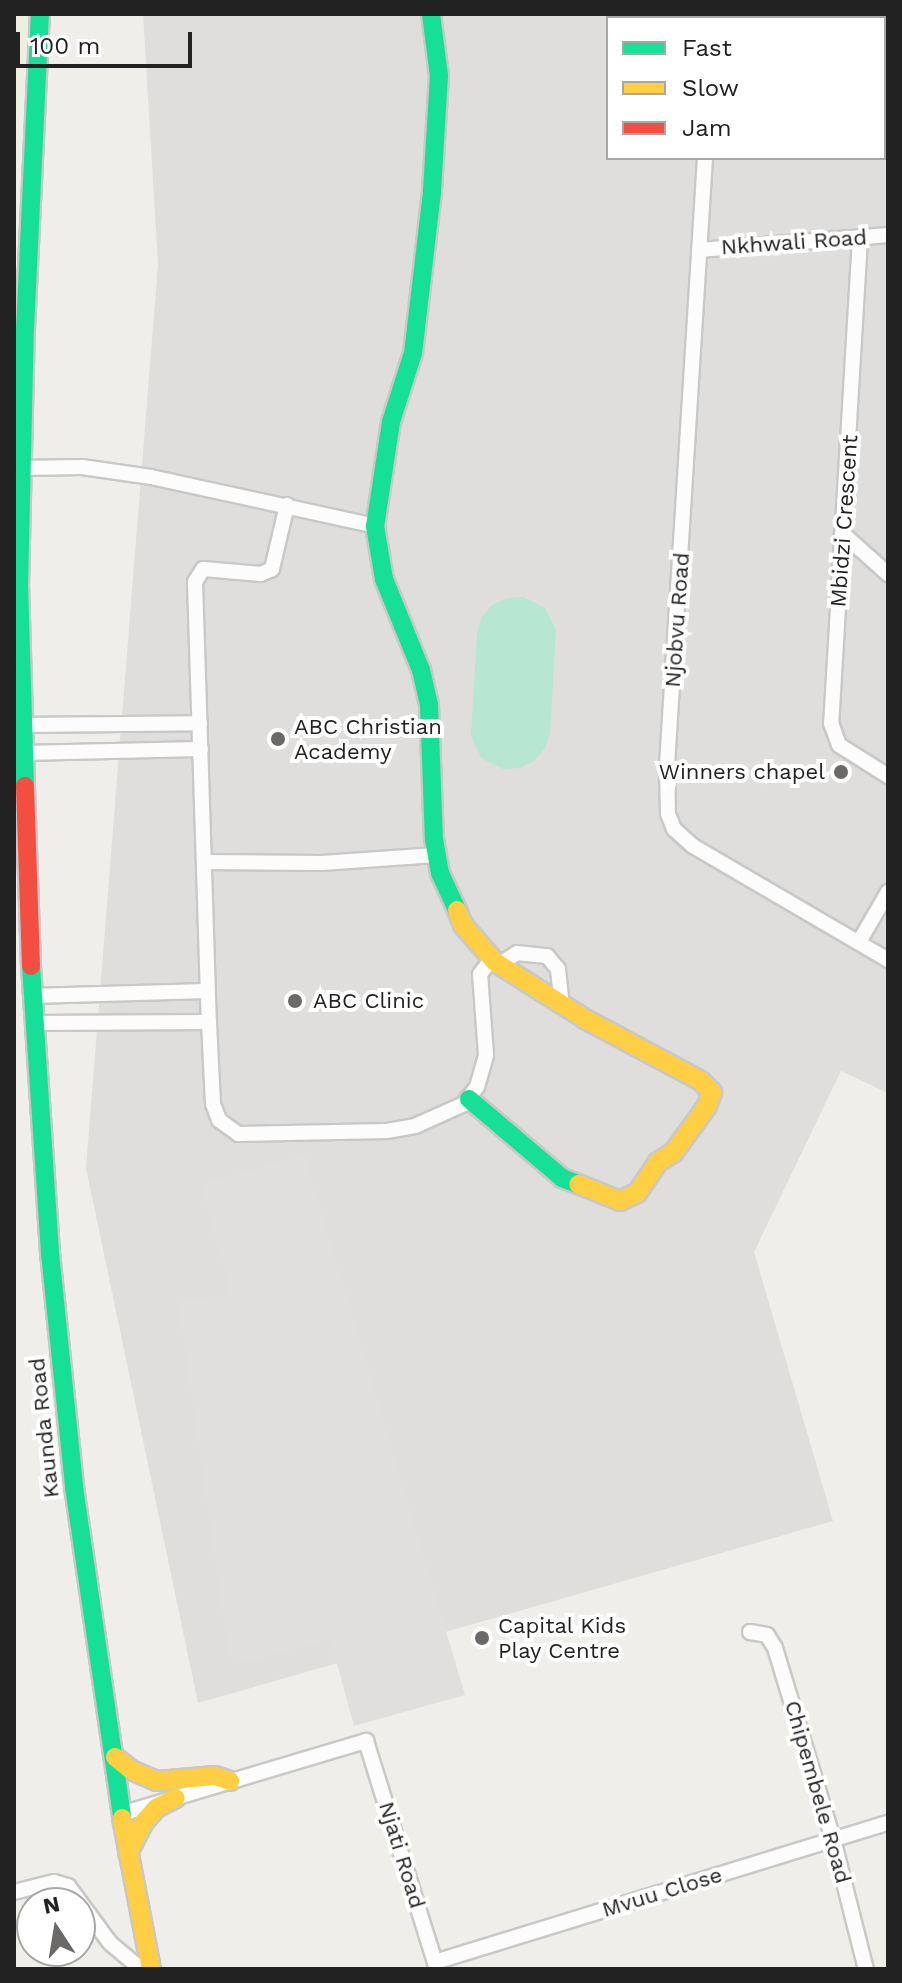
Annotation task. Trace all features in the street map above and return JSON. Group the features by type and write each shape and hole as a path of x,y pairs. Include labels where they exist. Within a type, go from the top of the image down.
{"main road":[{"name":"Kaunda Road","path":"40,14 20,468 22,753 19,822 50,1253 74,1487 127,1855 150,1968"},
{"path":"431,14 439,76 432,192 413,353 391,422 375,526 384,579 421,670 429,705 436,855 454,909 475,941 497,964 562,1005 701,1081 712,1092 707,1106 674,1152 658,1162 637,1193 626,1200 613,1201 562,1178 469,1099"},
{"path":"115,1757 131,1770 157,1781 215,1776 230,1781"},
{"path":"127,1855 143,1823 156,1808 176,1798"}],"street":[{"name":"Njobvu Road","path":"705,160 667,766 668,814 674,829 693,846 888,960"},
{"name":"Nkhwali Road","path":"699,250 888,235"},
{"name":"Mbidzi Crescent","path":"860,238 832,730 845,750 888,776"},
{"path":"20,468 82,467 151,477 375,526"},
{"path":"287,505 272,569 261,574 210,568 196,576 206,862 207,991 213,1104 219,1120 231,1132 401,1129 469,1099 477,1087 486,1055 479,981 483,969 517,953 547,956 558,969 562,1005"},
{"path":"842,533 888,574"},
{"path":"21,725 200,723"},
{"path":"22,753 201,749"},
{"path":"206,862 322,863 436,855"},
{"path":"859,942 888,892"},
{"path":"31,996 207,991"},
{"path":"33,1023 209,1022"},
{"name":"Chipembele Road","path":"750,1632 767,1635 775,1648 833,1839 866,1969"},
{"name":"Njati Road","path":"230,1781 366,1741 436,1966"},
{"path":"121,1814 230,1781"},
{"name":"Mvuu Close","path":"436,1966 888,1823"},
{"path":"14,1892 54,1882 68,1886 110,1943 139,1967 150,1968"}],"shaded area":[{"path":"143,14 888,14 888,1093 841,1071 754,1252 833,1521 198,1703 86,1168 158,264"},
{"path":"304,1154 465,1695 354,1726 330,1638 254,1660 229,1655 178,1301 231,1295 202,1185"}],"green space":[{"path":"14,14 29,14 14,198"},
{"path":"523,597 545,608 556,630 550,733 545,748 534,761 520,768 503,769 481,758 471,736 477,633 481,618 492,605 507,598"}],"traffic: fast":[{"path":"25,786 19,587 25,330 40,14"},
{"path":"431,14 439,76 432,192 413,353 391,422 375,526 384,579 421,670 429,705 434,839 440,873 457,910"},
{"path":"31,966 50,1253 74,1487 122,1818"},
{"path":"469,1099 562,1178 578,1184"}],"traffic: slow":[{"path":"457,910 463,925 495,962 585,1019 701,1081 712,1092 707,1106 674,1152 658,1162 637,1193 620,1201 578,1184"},
{"path":"115,1757 131,1770 157,1781 215,1776 230,1781"},
{"path":"128,1853 143,1823 156,1808 176,1798"},
{"path":"122,1818 151,1969"}],"traffic: jam":[{"path":"25,786 31,966"}],"place":[{"name":"ABC Christian Academy","path":"278,739"},
{"name":"Winners chapel","path":"841,772"},
{"name":"ABC Clinic","path":"295,1001"},
{"name":"Capital Kids Play Centre","path":"482,1638"}]}
